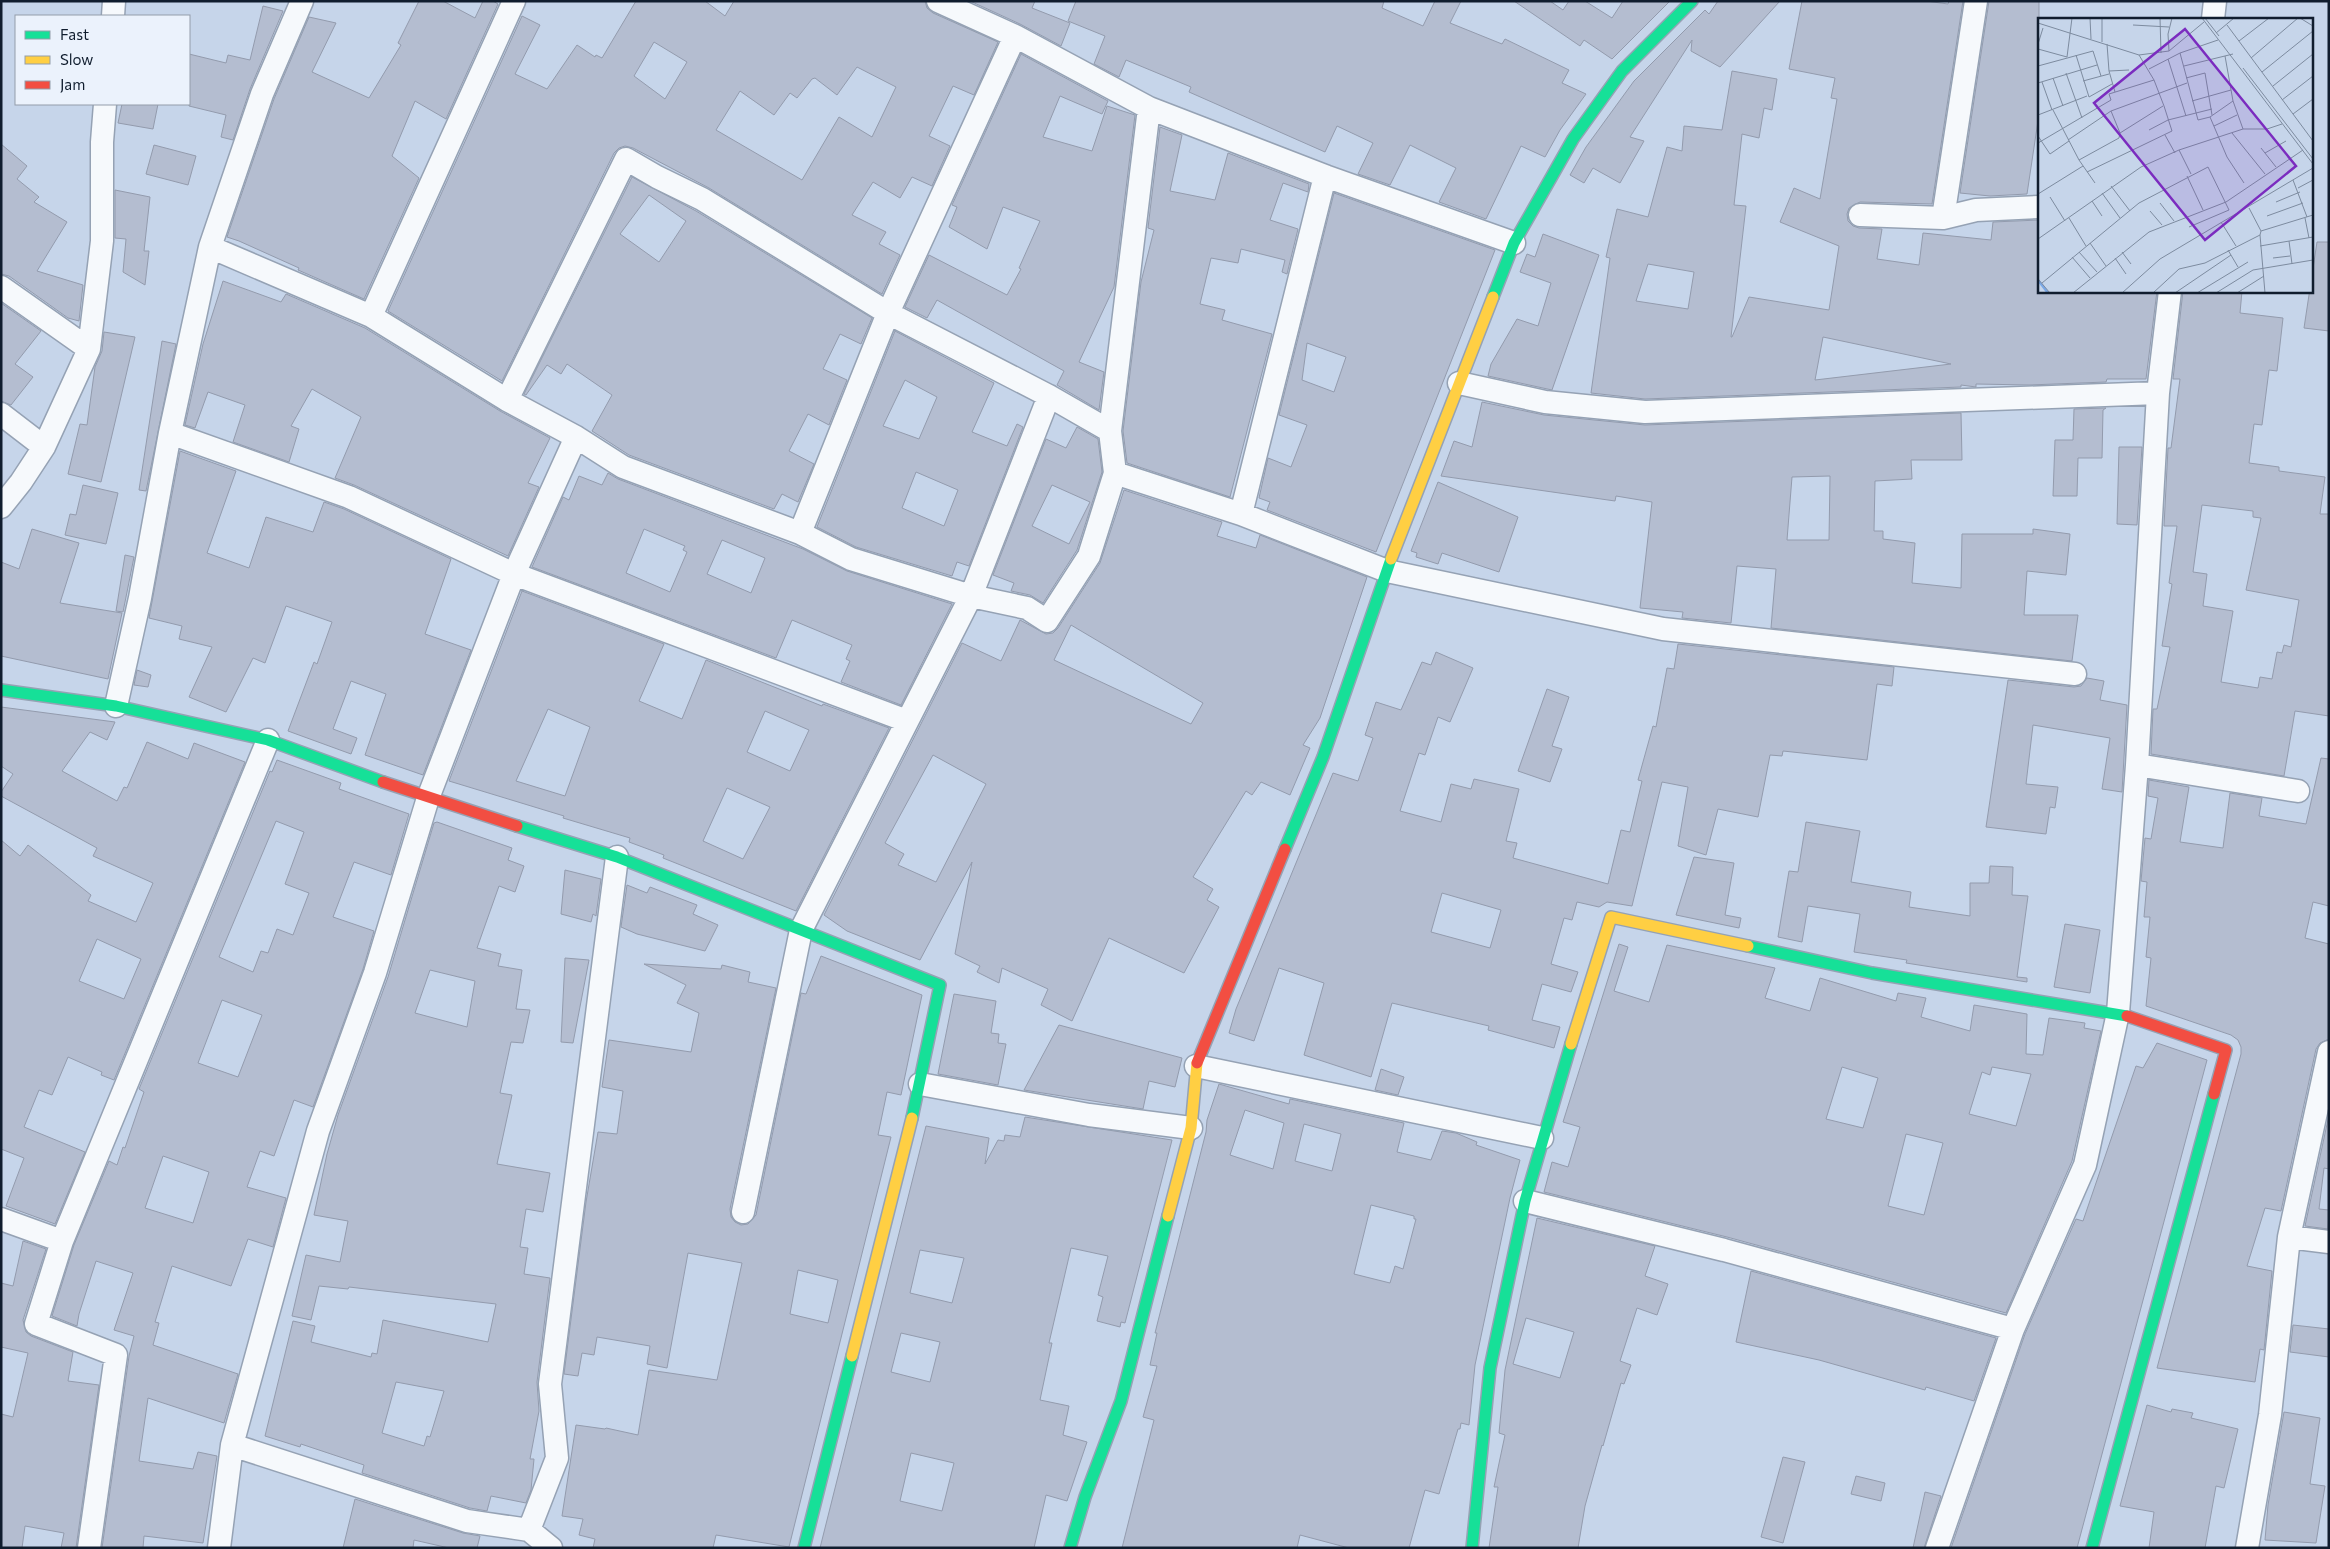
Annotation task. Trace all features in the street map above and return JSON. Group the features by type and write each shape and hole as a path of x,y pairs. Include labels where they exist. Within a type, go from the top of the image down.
{"street":[{"path":"113,15 114,1"},
{"path":"116,706 140,598 170,433 210,247 262,94 302,1"},
{"path":"370,316 514,1"},
{"path":"938,1 1015,36 1149,108 1325,176 1514,243"},
{"path":"1070,1548 1085,1497 1121,1401 1191,1128 1196,1066 1323,757 1387,571 1514,243 1573,139 1622,71 1692,1"},
{"path":"1943,218 1976,1"},
{"path":"2213,18 2215,1"},
{"path":"800,533 888,313 1015,36"},
{"path":"1,507 21,482 44,447 89,349 102,241 102,142 105,105"},
{"path":"210,247 370,316 506,400 576,437 623,467 800,533 851,559 971,596 1028,608 1047,621 1089,556 1115,473 1110,431 1149,108"},
{"path":"506,400 626,159 702,199 888,313 1049,396 1110,431"},
{"path":"1241,514 1325,176"},
{"path":"1860,215 1943,218 1976,210 2038,207"},
{"path":"1,287 89,349"},
{"path":"1938,1548 2013,1328 2085,1165 2118,1013 2137,765 2158,393 2170,292"},
{"path":"1459,383 1544,402 1645,412 2158,393"},
{"path":"743,1212 801,930 971,596 1049,396"},
{"path":"1,414 44,447"},
{"path":"170,433 349,497 514,574 907,721"},
{"path":"220,1548 232,1445 318,1131 375,972 428,798 514,574 576,437"},
{"path":"1115,473 1241,514 1387,571 1663,629 2075,674"},
{"path":"1,690 116,706 268,740 428,798 617,856 940,985 920,1084 804,1548"},
{"path":"89,1548 116,1355 36,1324 62,1242 268,740"},
{"path":"2137,765 2298,791"},
{"path":"529,1530 557,1458 550,1384 617,856"},
{"path":"1472,1548 1490,1368 1525,1201 1542,1138 1611,918 1872,973 2118,1013 2226,1050 2092,1548"},
{"path":"2247,1548 2270,1415 2289,1237 2329,1052"},
{"path":"1196,1066 1542,1138"},
{"path":"920,1084 1089,1115 1191,1128"},
{"path":"1525,1201 1724,1250 2013,1328"},
{"path":"1,1219 62,1242"},
{"path":"2289,1237 2329,1242"},
{"path":"232,1445 467,1521 529,1530 551,1548"}],"building":[{"path":"419,1 443,1 475,18 483,1 493,1 498,4 446,119 415,101 392,156 419,178 364,299 227,237 274,99 309,17 336,23 312,72 369,98 401,45 398,43"},
{"path":"636,1 705,1 725,16 734,1 925,1 927,8 933,13 998,42 974,95 953,86 929,136 950,146 932,186 912,177 900,198 873,182 852,215 886,232 879,244 900,255 882,294 709,188 633,148 625,146 619,148 614,153 502,381 388,311 522,16 540,25 515,74 547,89 577,45 595,57 596,55 602,58","holes":["654,42 687,62 665,99 634,76","857,67 896,87 872,137 839,117 802,180 716,130 740,91 774,115 790,93 797,98 812,79 815,78 837,95"]},
{"path":"970,1 1035,1 1032,8 1070,23 1061,46 1020,24"},
{"path":"1076,1 1384,1 1382,8 1423,26 1435,1 1461,1 1450,23 1502,44 1505,39 1569,70 1562,83 1586,94 1560,130 1545,157 1521,146 1486,219 1439,202 1456,168 1410,145 1390,185 1358,174 1373,143 1337,126 1325,152 1189,92 1191,87 1126,60 1119,77 1094,64 1105,36 1068,21"},
{"path":"1514,1 1550,1 1563,10 1569,1 1585,1 1612,18 1623,1 1670,1 1612,59 1584,40 1580,46"},
{"path":"1718,1 1780,1 1720,67 1691,51 1692,40 1630,137 1644,141 1620,183 1593,168 1584,183 1570,175 1586,147 1634,81 1705,10 1709,14"},
{"path":"1802,1 1926,1 1948,4 1949,1 1963,1 1932,204 1860,202 1849,208 1847,214 1848,221 1853,226 1859,228 1882,229 1877,259 1919,265 1923,233 1991,240 1993,222 2038,220 2038,292 2157,292 2146,379 2107,379 2106,382 2029,385 1976,384 1976,387 1961,385 1961,387 1645,399 1591,393 1610,258 1606,257 1617,209 1648,217 1667,147 1682,151 1684,126 1722,130 1732,71 1777,79 1772,110 1764,108 1759,138 1742,134 1734,205 1746,206 1731,337 1749,297 1829,310 1839,246 1780,222 1794,188 1820,199 1837,99 1831,98 1835,78 1789,69","holes":["1648,264 1694,272 1688,309 1636,301","1823,337 1951,364 1815,380"]},
{"path":"1989,1 2039,1 2038,121 2027,194 1990,196 1960,193"},
{"path":"263,6 283,11 250,89 233,140 221,137 226,115 189,106 190,54 226,63 228,55 250,60"},
{"path":"1021,54 1108,101 1102,114 1060,96 1043,137 1092,151 1107,106 1135,115 1114,287 1079,362 1104,372 1099,410 1057,385 1064,371 937,300 927,318 905,307 929,255 1007,295 1021,269 1019,268 1040,221 1003,207 987,249 949,227 957,207 952,205"},
{"path":"122,105 158,105 153,129 118,123"},
{"path":"1160,127 1182,135 1170,191 1215,200 1228,153 1309,184 1308,192 1283,183 1270,220 1298,229 1287,274 1282,272 1285,260 1241,249 1238,263 1211,258 1200,304 1225,310 1222,320 1272,334 1230,497 1127,463 1123,431 1141,282 1154,230 1148,228"},
{"path":"1,144 27,166 17,179 39,197 34,202 67,222 37,271 83,285 79,321 68,318 9,276 1,274"},
{"path":"154,145 196,156 188,185 146,174"},
{"path":"632,177 696,211 872,318 861,344 840,334 823,369 847,380 829,425 808,414 789,451 814,464 798,502 782,494 774,509 629,455 592,431 612,395 567,364 561,374 547,365 526,395 524,394","holes":["649,195 686,221 659,262 620,234"]},
{"path":"115,190 150,197 144,251 149,251 145,285 123,272 126,239 115,238"},
{"path":"1334,193 1495,250 1376,552 1267,510 1270,502 1259,498 1268,458 1291,467 1307,425 1279,415","holes":["1307,343 1346,357 1334,392 1302,380"]},
{"path":"1543,234 1599,255 1552,390 1488,376 1491,364 1517,319 1538,326 1551,283 1520,272 1527,254 1535,257"},
{"path":"2317,242 2329,242 2329,331 2304,328 2309,292 2312,292 2312,275"},
{"path":"223,281 281,302 286,294 365,328 500,411 550,438 528,483 539,487 508,556 335,478 361,417 312,389 291,426 299,429 289,462 233,442 245,405 208,392 195,428 185,425 203,344"},
{"path":"2183,292 2242,292 2240,313 2283,318 2277,371 2269,370 2262,425 2254,424 2249,463 2279,467 2279,471 2325,477 2320,514 2329,514 2329,716 2295,711 2284,776 2151,754 2153,709 2157,709 2170,647 2162,646 2172,584 2169,583 2177,526 2164,526 2168,448 2171,448 2180,379 2173,379","holes":["2202,505 2253,511 2253,517 2261,518 2246,590 2299,600 2291,647 2284,645 2282,653 2277,652 2272,679 2260,677 2258,688 2221,682 2233,611 2203,606 2207,574 2193,572"]},
{"path":"1,303 41,331 15,364 33,377 11,405 1,401"},
{"path":"895,331 994,383 972,432 1007,446 1017,424 1023,427 969,566 957,562 952,576 856,547 817,527","holes":["905,380 937,397 919,439 883,426","916,472 958,490 944,526 902,508"]},
{"path":"104,332 135,337 101,482 68,474 80,424 87,425 95,367 102,351"},
{"path":"162,341 176,344 146,491 139,490"},
{"path":"1482,402 1544,415 1645,425 1961,413 1962,460 1911,460 1912,479 1875,481 1874,531 1883,531 1883,539 1915,543 1912,583 1961,588 1962,534 2033,534 2033,529 2070,534 2066,575 2027,571 2024,615 2078,615 2072,661 1771,628 1776,569 1737,566 1731,623 1682,618 1683,612 1640,608 1652,502 1616,496 1615,501 1441,476 1454,441 1472,447","holes":["1830,476 1829,540 1787,540 1792,477"]},
{"path":"2106,408 2103,410 2102,458 2078,458 2077,496 2053,496 2055,440 2073,440 2074,409"},
{"path":"1077,427 1098,439 1102,472 1077,550 1043,603 1030,595 1011,591 1014,583 993,575 1046,439 1066,448","holes":["1052,485 1090,502 1069,544 1032,526"]},
{"path":"2119,447 2142,447 2137,525 2117,524"},
{"path":"180,451 236,471 207,553 249,568 266,517 313,532 324,502 344,509 451,559 425,634 471,650 423,775 365,755 386,694 351,681 333,729 357,738 351,754 288,731 314,662 317,664 332,622 286,606 265,663 253,658 226,712 189,697 212,647 179,639 182,626 149,618"},
{"path":"608,473 618,479 803,549 847,571 952,604 901,705 841,682 850,661 846,659 852,645 792,620 776,658 532,567 563,497 569,500 579,476 602,485","holes":["644,529 685,546 683,550 687,552 670,592 626,573","722,540 765,558 751,593 707,574"]},
{"path":"1438,482 1518,517 1499,572 1442,553 1438,564 1416,557 1417,553 1411,551"},
{"path":"83,485 118,493 106,544 65,535 70,514 76,515"},
{"path":"1124,490 1222,522 1217,536 1256,548 1260,535 1367,577 1320,718 1303,745 1310,748 1290,795 1261,782 1252,795 1246,791 1193,877 1213,889 1207,900 1219,907 1184,973 1109,938 1072,1021 1041,1005 1048,989 1002,968 999,983 977,972 980,966 955,954 972,862 920,960 847,931 824,915 962,643 1001,661 1020,620 1046,634 1053,633 1100,563","holes":["1071,625 1203,703 1191,724 1054,660","933,755 986,784 936,882 898,865 904,854 885,843"]},
{"path":"32,529 79,543 60,603 122,613 108,679 1,656 1,562 19,569"},
{"path":"125,555 134,557 123,612 116,611"},
{"path":"522,591 664,644 639,701 682,719 706,660 822,706 823,704 889,728 796,911 663,858 664,855 629,842 630,838 449,781","holes":["548,709 590,727 565,796 516,781","765,711 809,730 790,771 747,752","727,788 770,807 743,859 703,841"]},
{"path":"1678,644 1894,667 1892,686 1877,684 1867,760 1783,751 1782,756 1770,755 1758,817 1718,809 1706,855 1678,846 1688,787 1662,782 1632,906 1607,902 1599,907 1577,902 1572,920 1564,918 1551,964 1578,972 1571,992 1542,984 1532,1020 1560,1027 1554,1048 1488,1030 1489,1026 1392,1003 1371,1077 1304,1055 1324,983 1279,968 1254,1041 1229,1033 1236,1009 1333,773 1358,781 1373,738 1365,735 1376,702 1401,710 1422,662 1431,665 1436,652 1473,668 1450,722 1438,717 1425,755 1419,753 1400,811 1441,822 1451,784 1471,789 1474,779 1519,789 1506,841 1517,843 1513,858 1608,884 1621,830 1630,832 1642,781 1638,780 1653,726 1656,727 1667,668 1674,669","holes":["1442,893 1501,910 1490,948 1431,932"]},
{"path":"137,670 151,675 148,687 134,685"},
{"path":"2087,678 2104,681 2100,700 2127,705 2122,792 2102,789 2110,738 2033,725 2026,784 2058,787 2055,808 2050,807 2046,834 1986,827 2008,680 2074,687 2081,686"},
{"path":"1547,689 1569,697 1552,746 1562,749 1550,782 1518,771"},
{"path":"1,707 115,722 107,740 90,732 62,771 117,801 124,787 127,788 147,742 188,759 194,743 245,762 114,1080 101,1075 102,1072 68,1057 52,1095 39,1090 24,1127 85,1152 55,1224 6,1206 24,1158 1,1149 1,840 20,856 28,845 91,895 88,901 136,922 153,883 93,856 97,848 1,796 1,792 13,774 1,766","holes":["97,939 141,959 124,999 79,981"]},
{"path":"2321,758 2329,759 2329,906 2313,902 2305,938 2329,944 2329,1039 2320,1043 2316,1049 2281,1211 2265,1208 2247,1266 2272,1271 2264,1350 2260,1349 2255,1382 2157,1368 2241,1054 2241,1047 2238,1040 2231,1035 2146,1006 2151,958 2146,957 2150,917 2144,917 2147,882 2141,881 2145,838 2151,839 2158,798 2148,796 2149,780 2189,787 2180,842 2223,848 2230,793 2262,798 2259,816 2306,824"},
{"path":"277,760 341,783 339,789 409,814 391,875 354,862 333,917 374,931 363,969 313,1107 294,1100 274,1156 260,1151 247,1187 286,1198 273,1247 248,1239 231,1286 172,1266 155,1322 159,1323 153,1345 238,1374 224,1423 148,1398 139,1461 193,1469 198,1452 217,1456 203,1543 144,1536 143,1548 102,1548 129,1356 134,1336 114,1330 133,1273 96,1261 77,1326 52,1316 74,1245 109,1161 117,1165 123,1147 125,1148 144,1092 139,1089 270,771 272,772","holes":["276,821 304,832 285,884 309,893 293,935 277,929 268,953 261,951 253,972 219,957","222,1000 262,1015 238,1077 198,1063","163,1156 209,1172 193,1223 145,1208"]},
{"path":"437,822 512,848 508,860 524,866 515,892 499,886 477,948 501,954 498,966 522,970 516,1009 530,1010 523,1043 511,1042 500,1093 512,1095 497,1164 550,1173 543,1212 526,1209 520,1247 528,1248 524,1274 550,1278 537,1382 539,1411 530,1459 534,1459 531,1490 526,1503 491,1496 487,1511 470,1508 362,1473 364,1465 301,1444 300,1447 265,1436 293,1321 315,1326 311,1342 371,1357 372,1353 377,1354 383,1320 488,1342 496,1304 349,1287 348,1289 319,1286 311,1320 292,1316 306,1255 340,1262 348,1221 314,1215 327,1154 338,1115 388,977 434,823","holes":["430,970 475,981 467,1027 415,1013","396,1382 444,1391 430,1437 427,1436 424,1446 382,1433"]},
{"path":"1806,822 1860,831 1851,882 1911,892 1909,907 1970,916 1970,883 1989,883 1990,866 2013,867 2012,895 2028,896 2017,977 2027,978 2027,982 1906,963 1907,960 1854,952 1860,914 1808,906 1802,942 1778,937 1789,871 1798,872"},
{"path":"1694,857 1734,863 1725,915 1741,918 1739,928 1676,915"},
{"path":"565,870 601,879 596,916 593,914 591,922 561,914"},
{"path":"627,885 647,893 650,887 697,905 693,914 718,925 705,951 637,934 621,927"},
{"path":"2065,924 2100,930 2090,993 2054,987"},
{"path":"1619,944 1628,947 1614,991 1649,1002 1667,945 1775,968 1765,998 1810,1011 1820,978 1896,1001 1898,993 1926,998 1921,1017 1970,1031 1974,1005 2027,1014 2026,1054 2043,1055 2049,1018 2085,1023 2084,1028 2101,1031 2072,1161 2006,1313 1727,1237 1544,1192 1552,1162 1568,1167 1580,1127 1563,1122","holes":["1842,1067 1878,1078 1863,1128 1826,1119","1992,1067 2031,1074 2016,1126 1969,1114 1982,1072 1990,1075","1906,1134 1943,1143 1924,1215 1888,1206"]},
{"path":"821,956 922,995 901,1095 887,1092 878,1135 891,1137 789,1547 716,1535 713,1548 593,1548 595,1539 579,1535 583,1519 562,1516 576,1425 606,1428 638,1435 649,1370 717,1380 742,1263 688,1253 667,1368 647,1364 650,1346 597,1337 594,1355 582,1353 578,1376 564,1374 586,1202 598,1132 617,1134 623,1091 602,1087 609,1040 691,1052 699,1013 677,1003 686,985 644,964 721,969 722,965 750,972 748,982 776,988 730,1209 731,1217 735,1222 741,1225 748,1224 756,1215 801,993 806,994","holes":["798,1270 838,1280 828,1323 790,1314"]},
{"path":"565,958 589,960 573,1043 561,1042"},
{"path":"954,994 996,1001 991,1033 999,1034 998,1043 1006,1044 998,1085 938,1074"},
{"path":"1059,1025 1182,1058 1175,1087 1149,1081 1143,1109 1024,1090"},
{"path":"2157,1043 2207,1060 2077,1548 1951,1548 2025,1334 2076,1219 2083,1221 2136,1066 2143,1068"},
{"path":"1381,1069 1404,1077 1398,1095 1375,1090"},
{"path":"1219,1084 1289,1104 1290,1099 1404,1123 1397,1152 1431,1160 1442,1131 1456,1133 1477,1142 1476,1145 1520,1160 1510,1198 1475,1365 1469,1425 1461,1423 1460,1429 1458,1429 1439,1494 1425,1490 1409,1548 1349,1548 1300,1535 1297,1548 1122,1548 1154,1420 1143,1417 1157,1366 1150,1365 1157,1333 1155,1333 1206,1132 1207,1120","holes":["1245,1110 1284,1123 1273,1169 1230,1155","1304,1124 1341,1134 1332,1171 1295,1161","1371,1205 1414,1216 1414,1219 1416,1219 1403,1269 1395,1266 1390,1283 1354,1274"]},
{"path":"2329,1115 2329,1169 2324,1168 2319,1209 2329,1210 2328,1229 2305,1226"},
{"path":"1025,1117 1172,1140 1125,1323 1121,1322 1120,1327 1097,1321 1103,1297 1098,1295 1108,1256 1071,1248 1049,1343 1052,1343 1040,1400 1069,1406 1063,1435 1087,1442 1067,1501 1046,1495 1034,1548 820,1548 926,1126 989,1138 985,1164 998,1140 1004,1141 1005,1135 1020,1137","holes":["920,1250 964,1258 952,1303 910,1293","901,1333 940,1342 930,1382 891,1372","911,1453 954,1463 942,1511 900,1501"]},
{"path":"1537,1218 1655,1246 1645,1276 1668,1284 1657,1315 1637,1308 1620,1361 1631,1365 1624,1384 1621,1383 1602,1445 1585,1506 1578,1548 1489,1548 1498,1487 1494,1487 1505,1435 1499,1433 1505,1370","holes":["1526,1318 1574,1332 1560,1378 1513,1364"]},
{"path":"23,1241 46,1249 23,1320 26,1332 31,1336 73,1352 68,1381 99,1385 76,1548 61,1548 64,1533 25,1526 22,1548 1,1548 1,1414 13,1417 28,1353 1,1347 1,1283 13,1286"},
{"path":"1751,1271 1996,1338 1974,1401 1926,1387 1925,1390 1819,1360 1736,1342"},
{"path":"2293,1325 2329,1329 2329,1357 2290,1352"},
{"path":"2147,1405 2171,1412 2172,1409 2193,1413 2191,1418 2238,1429 2224,1488 2216,1486 2205,1548 2149,1548 2154,1512 2120,1506"},
{"path":"2284,1412 2320,1418 2310,1484 2325,1486 2316,1543 2265,1540 2268,1505"},
{"path":"1783,1457 1805,1462 1783,1543 1761,1537"},
{"path":"1856,1476 1885,1483 1881,1501 1851,1494"},
{"path":"1925,1492 1941,1496 1924,1548 1913,1548"},
{"path":"355,1499 463,1533 480,1536 477,1548 449,1548 414,1540 413,1548 343,1548"}],"traffic: fast":[{"path":"1493,297 1514,243 1573,139 1622,71 1692,1"},
{"path":"1285,849 1323,757 1391,559"},
{"path":"1,690 116,706 268,740 383,782"},
{"path":"517,826 617,857 940,985 912,1118"},
{"path":"1748,946 1872,973 2127,1016"},
{"path":"1472,1548 1490,1368 1525,1201 1571,1044"},
{"path":"2092,1548 2214,1094"},
{"path":"1070,1548 1085,1497 1121,1401 1168,1216"},
{"path":"804,1548 852,1356"}],"traffic: slow":[{"path":"1391,559 1493,297"},
{"path":"1571,1044 1611,917 1748,946"},
{"path":"1168,1216 1191,1128 1197,1063"},
{"path":"852,1356 912,1118"}],"traffic: jam":[{"path":"383,782 517,826"},
{"path":"1197,1063 1285,849"},
{"path":"2127,1016 2226,1050 2214,1094"}]}
